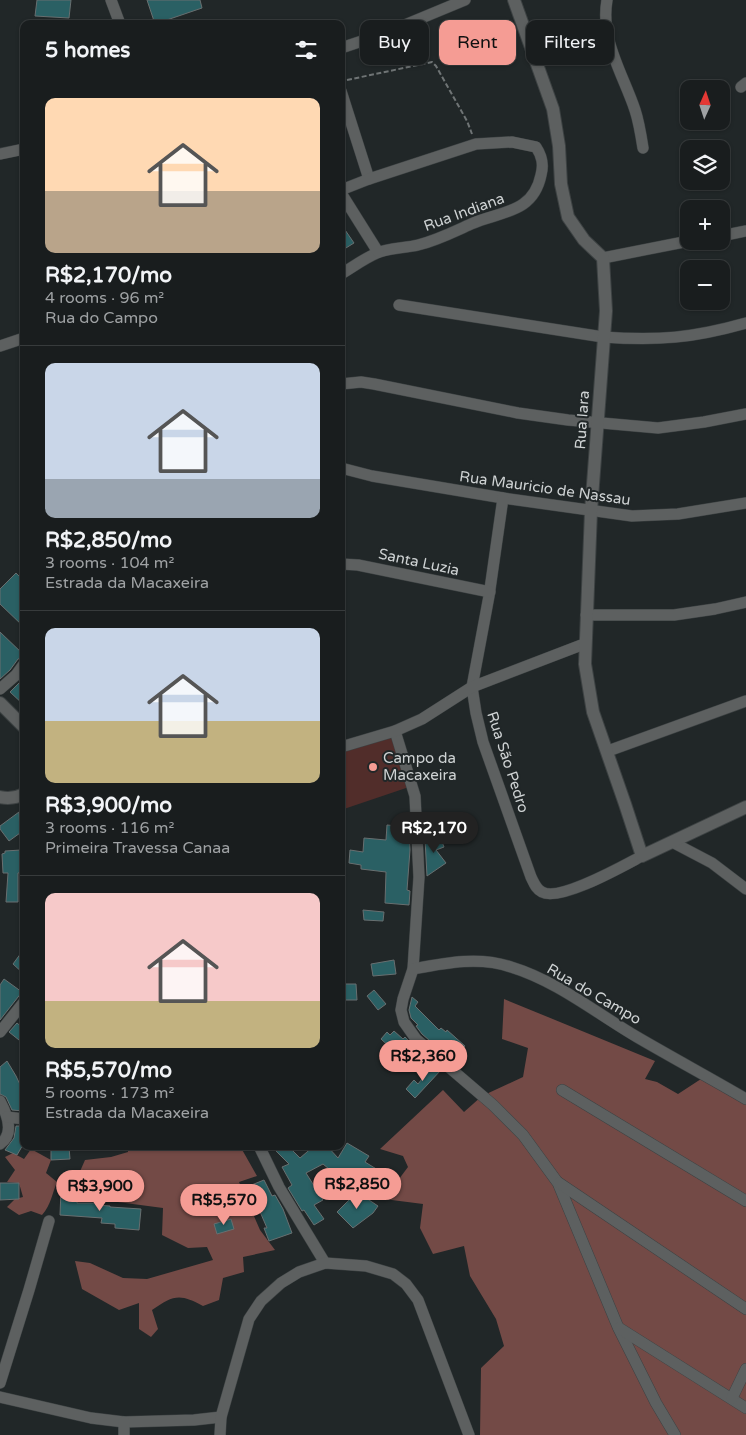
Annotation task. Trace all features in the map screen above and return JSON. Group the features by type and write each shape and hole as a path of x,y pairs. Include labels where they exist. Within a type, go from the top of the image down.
{"street":[{"path":"111,0 118,20"},
{"path":"345,46 465,0"},
{"path":"514,0 553,109 559,146 561,184 568,218 584,240 603,258 680,243"},
{"path":"607,0 606,19 609,43 636,112 643,148"},
{"path":"345,103 369,178"},
{"name":"Rua Indiana","path":"345,190 369,178 476,144 512,142 536,147 540,153 543,162 538,186 532,197 513,211 472,224 455,233 418,245 382,252"},
{"path":"0,154 20,150"},
{"path":"345,198 382,252 345,272"},
{"path":"730,234 746,231"},
{"name":"Rua Iara","path":"603,258 606,311 591,512 584,664 593,712 608,751 642,856"},
{"path":"399,304 603,337 666,339 713,333 746,324"},
{"path":"0,346 20,339"},
{"path":"345,384 361,382 518,412 658,428 746,414"},
{"name":"Rua Mauricio de Nassau","path":"345,469 372,476 503,498 591,512 632,516 678,514 746,503"},
{"name":"Rua São Pedro","path":"503,498 490,592 472,686 483,742 531,877 537,888 544,893 556,895 572,890 642,856"},
{"name":"Santa Luzia","path":"345,564 358,565 490,592"},
{"path":"586,615 674,615 715,610 746,602"},
{"path":"345,746 395,731 422,718 472,686 584,644"},
{"path":"0,689 20,670"},
{"path":"608,751 746,701"},
{"path":"0,703 20,723"},
{"path":"395,731 415,796 419,877 413,968 401,1010 404,1022 416,1039 493,1105 523,1135 558,1183 618,1327 656,1403 675,1435"},
{"path":"0,797 20,796"},
{"path":"642,856 746,807"},
{"path":"672,842 712,863 746,889"},
{"name":"Rua do Campo","path":"413,968 461,961 486,962 510,966 565,992 636,1036 746,1099"},
{"path":"0,1032 20,1007"},
{"path":"562,1090 746,1201"},
{"path":"0,1101 7,1117 8,1130 7,1138 0,1144"},
{"path":"7,1117 20,1119"},
{"path":"261,1150 279,1187 325,1263"},
{"path":"558,1183 746,1309"},
{"path":"0,1383 49,1220"},
{"path":"220,1435 220,1417 249,1319 261,1300 281,1283 299,1272 325,1263 366,1266 393,1274 406,1284 418,1300 469,1435"},
{"path":"618,1327 746,1408"},
{"path":"732,1398 746,1369"},
{"path":"0,1397 50,1410 124,1422 194,1420 220,1417"},
{"path":"124,1422 124,1435"}],"path":[{"path":"345,81 432,62 457,102 476,144"}],"shaded area":[{"name":"Campo da Macaxeira","path":"394,733 412,786 345,809 345,747"},
{"path":"504,999 655,1061 645,1079 657,1082 678,1094 701,1079 746,1098 746,1435 480,1435 481,1368 504,1346 496,1319 470,1276 464,1246 433,1254 420,1228 423,1204 384,1199 408,1167 403,1156 380,1149 443,1090 464,1112 482,1096 523,1077 528,1048 502,1039"},
{"path":"30,1150 33,1150 51,1160 46,1173 57,1182 42,1215 31,1211 19,1215 7,1207 15,1199 23,1197 19,1183 7,1182 15,1170 5,1157 13,1153 24,1159"},
{"path":"128,1150 242,1150 257,1176 239,1182 260,1230 275,1250 243,1257 244,1272 223,1278 219,1300 203,1306 188,1299 177,1298 166,1301 152,1310 158,1329 151,1337 139,1329 139,1303 119,1310 82,1289 75,1261 90,1263 123,1278 147,1279 213,1260 207,1247 188,1248 162,1235 163,1208 95,1199 78,1192 78,1176 85,1160 111,1157 128,1152"}],"building":[{"path":"37,0 71,0 69,18 35,16"},
{"path":"147,0 200,0 202,8 167,20 154,20"},
{"path":"345,230 354,243 345,249"},
{"path":"16,573 20,577 20,623 0,604 0,589"},
{"path":"0,632 20,651 20,658 0,679"},
{"path":"20,684 20,701 10,692"},
{"path":"19,812 20,833 9,841 0,829 0,826"},
{"path":"387,825 409,827 410,850 407,890 410,891 409,905 385,903 386,872 361,869 361,865 349,863 350,850 363,852 364,838 386,840"},
{"path":"439,834 444,847 436,850 446,863 427,876 425,839"},
{"path":"20,850 18,902 6,902 8,873 3,873 2,854 5,851"},
{"path":"363,910 384,912 383,921 364,920"},
{"path":"20,954 20,970 13,964"},
{"path":"394,960 396,974 373,976 371,964"},
{"path":"4,979 20,991 20,995 0,1020 0,985"},
{"path":"345,984 356,984 357,1000 345,1000"},
{"path":"374,990 386,1004 378,1010 367,996"},
{"path":"412,997 418,1002 415,1006 439,1030 441,1028 446,1032 447,1030 465,1046 452,1060 422,1034 416,1026 418,1025 411,1018 409,1010"},
{"path":"17,1023 20,1026 20,1041 9,1032"},
{"path":"394,1031 403,1039 405,1037 416,1049 405,1061 381,1039 387,1032 390,1035"},
{"path":"7,1061 20,1084 20,1111 12,1110 6,1097 0,1094 0,1067"},
{"path":"434,1064 441,1070 415,1098 406,1089 414,1080 418,1084"},
{"path":"16,1126 20,1126 20,1150 17,1155 5,1150 14,1138"},
{"path":"347,1143 369,1156 365,1162 378,1170 366,1176 357,1172 347,1184 323,1164 306,1173 323,1200 314,1205 324,1219 314,1225 304,1210 302,1211 288,1188 292,1185 282,1167 289,1164 275,1150 292,1150 300,1158 309,1150 331,1150 338,1158 343,1150 345,1150"},
{"path":"51,1150 69,1150 70,1159 51,1160"},
{"path":"378,1170 388,1175 383,1185 370,1178"},
{"path":"264,1180 272,1196 275,1195 283,1209 292,1233 269,1241 264,1228 267,1228 249,1186"},
{"path":"0,1183 19,1183 19,1199 0,1200"},
{"path":"61,1190 78,1192 77,1203 96,1203 96,1205 110,1207 141,1209 139,1230 115,1228 115,1224 101,1223 102,1218 60,1215"},
{"path":"357,1192 378,1206 373,1213 353,1228 337,1212"},
{"path":"231,1219 234,1229 217,1234 214,1224"}],"place":[{"name":"Campo da Macaxeira","path":"373,767"}]}
